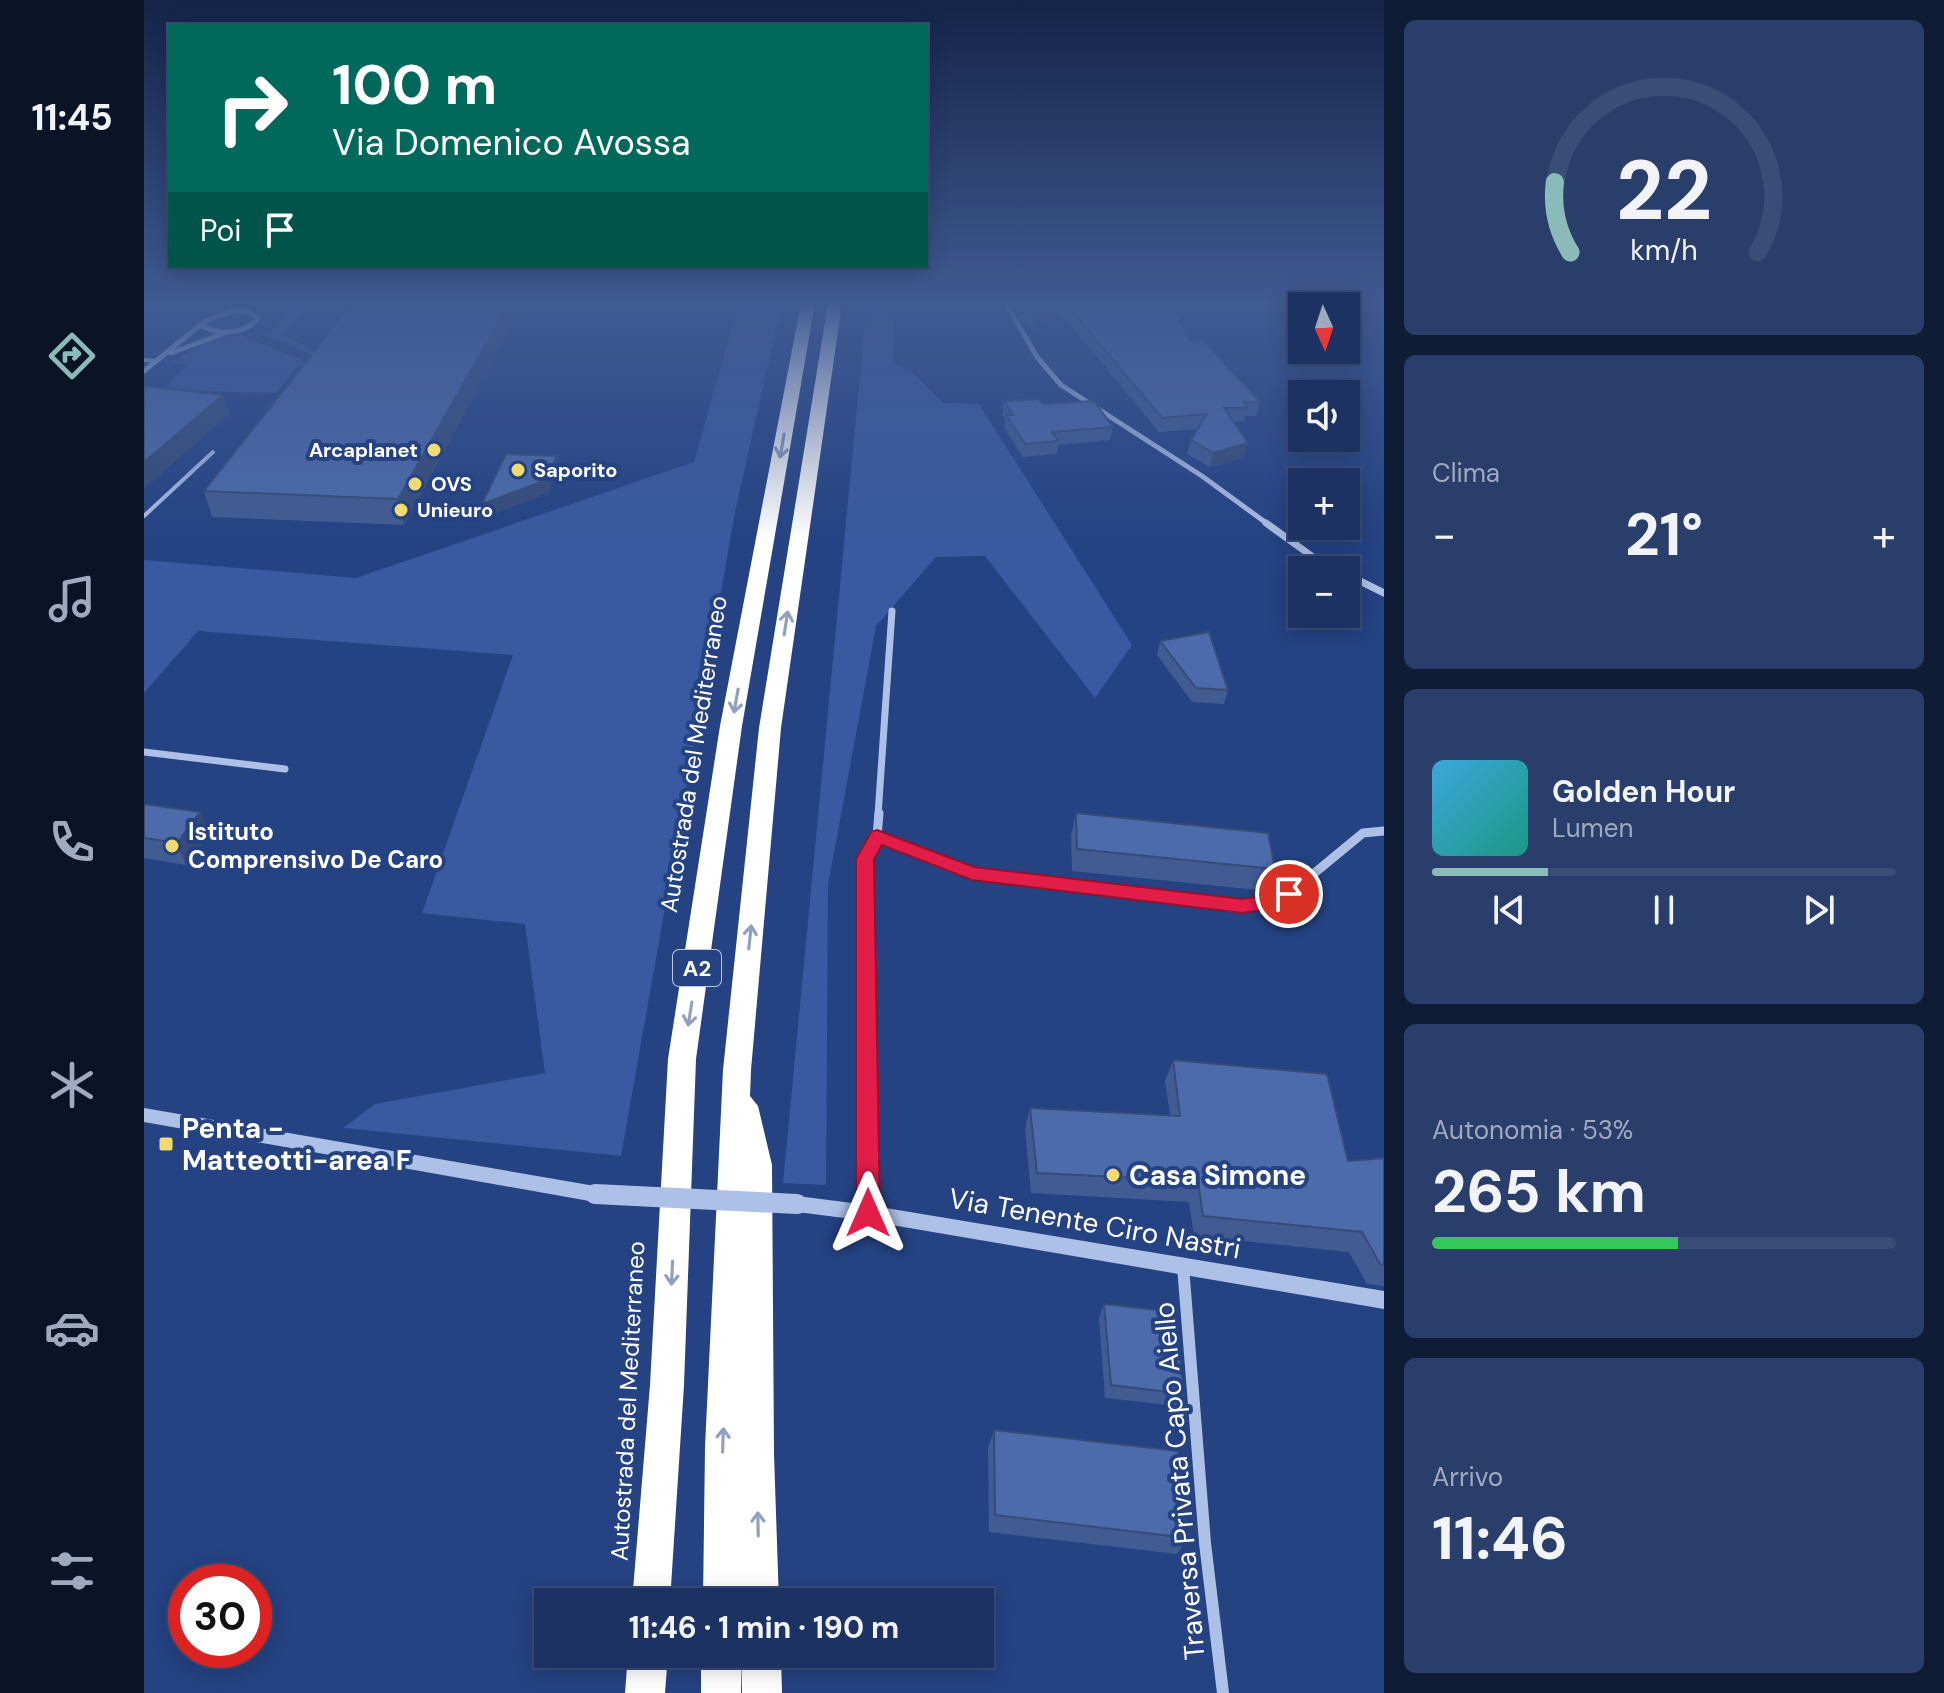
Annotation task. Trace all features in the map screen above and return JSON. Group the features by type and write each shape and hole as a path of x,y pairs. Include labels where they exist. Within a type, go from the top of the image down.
{"highway":[{"name":"Autostrada del Mediterraneo","path":"652,1588 667,1385 682,1059 731,726 794,382"},
{"name":"A2","path":"722,1588 723,1447 737,1070 770,728 823,382"},
{"path":"737,1070 757,1165 756,1454 760,1588"},
{"path":"645,1693 647,1668"},
{"path":"721,1668 721,1693"},
{"path":"761,1668 762,1693"}],"street":[{"path":"1058,382 1190,468 1312,556"},
{"path":"1360,581 1384,593"},
{"path":"868,1213 865,859 877,836 892,611"},
{"path":"144,752 285,769"},
{"path":"877,836 972,873 1242,906 1271,902 1289,894 1363,833 1384,831"},
{"name":"Via Tenente Ciro Nastri","path":"144,1115 595,1194 797,1204 868,1213 1384,1300"},
{"name":"Traversa Privata Capo Aiello","path":"1183,1265 1205,1543 1223,1693"}],"lane":[{"path":"144,516 213,452"}],"shaded area":[{"path":"171,382 285,382 277,393 164,390"},
{"path":"717,382 764,382 736,507 621,1156 343,1128 375,1104 545,1073 525,924 422,913 513,655 198,631 144,693 144,560 356,578 694,462"},
{"path":"859,382 922,382 943,403 979,404 1132,645 1095,698 985,556 936,557 876,626 828,885 826,1185 783,1183"}],"building":[{"path":"290,382 464,382 398,499 204,491"},
{"path":"1132,382 1242,382 1260,402 1244,402 1247,408 1224,408 1248,443 1213,453 1191,440 1207,414 1162,418"},
{"path":"144,386 223,395 144,462"},
{"path":"1039,399 1043,404 1094,401 1113,427 1052,432 1059,441 1025,444 1006,415 1013,415 1004,401"},
{"path":"506,454 557,456 546,480 482,504"},
{"path":"1209,632 1228,690 1196,688 1160,641"},
{"path":"144,804 200,812 177,843 144,838"},
{"path":"1076,813 1268,833 1275,869 1077,849"},
{"path":"1173,1060 1327,1074 1348,1161 1384,1158 1384,1265 1380,1264 1362,1232 1203,1216 1198,1181 1037,1173 1030,1108 1180,1116"},
{"path":"1104,1304 1175,1312 1184,1394 1111,1385"},
{"path":"994,1430 1178,1451 1188,1538 995,1515"}],"place":[{"name":"Arcaplanet","path":"434,450"},
{"name":"Saporito","path":"518,470"},
{"name":"OVS","path":"415,484"},
{"name":"Unieuro","path":"401,510"},
{"name":"Istituto Comprensivo De Caro","path":"172,846"},
{"name":"Penta - Matteotti-area F","path":"166,1144"},
{"name":"Casa Simone","path":"1113,1175"}],"route":[{"path":"868,1213 865,859 877,836 972,873 1242,906 1271,902 1289,894"}]}
